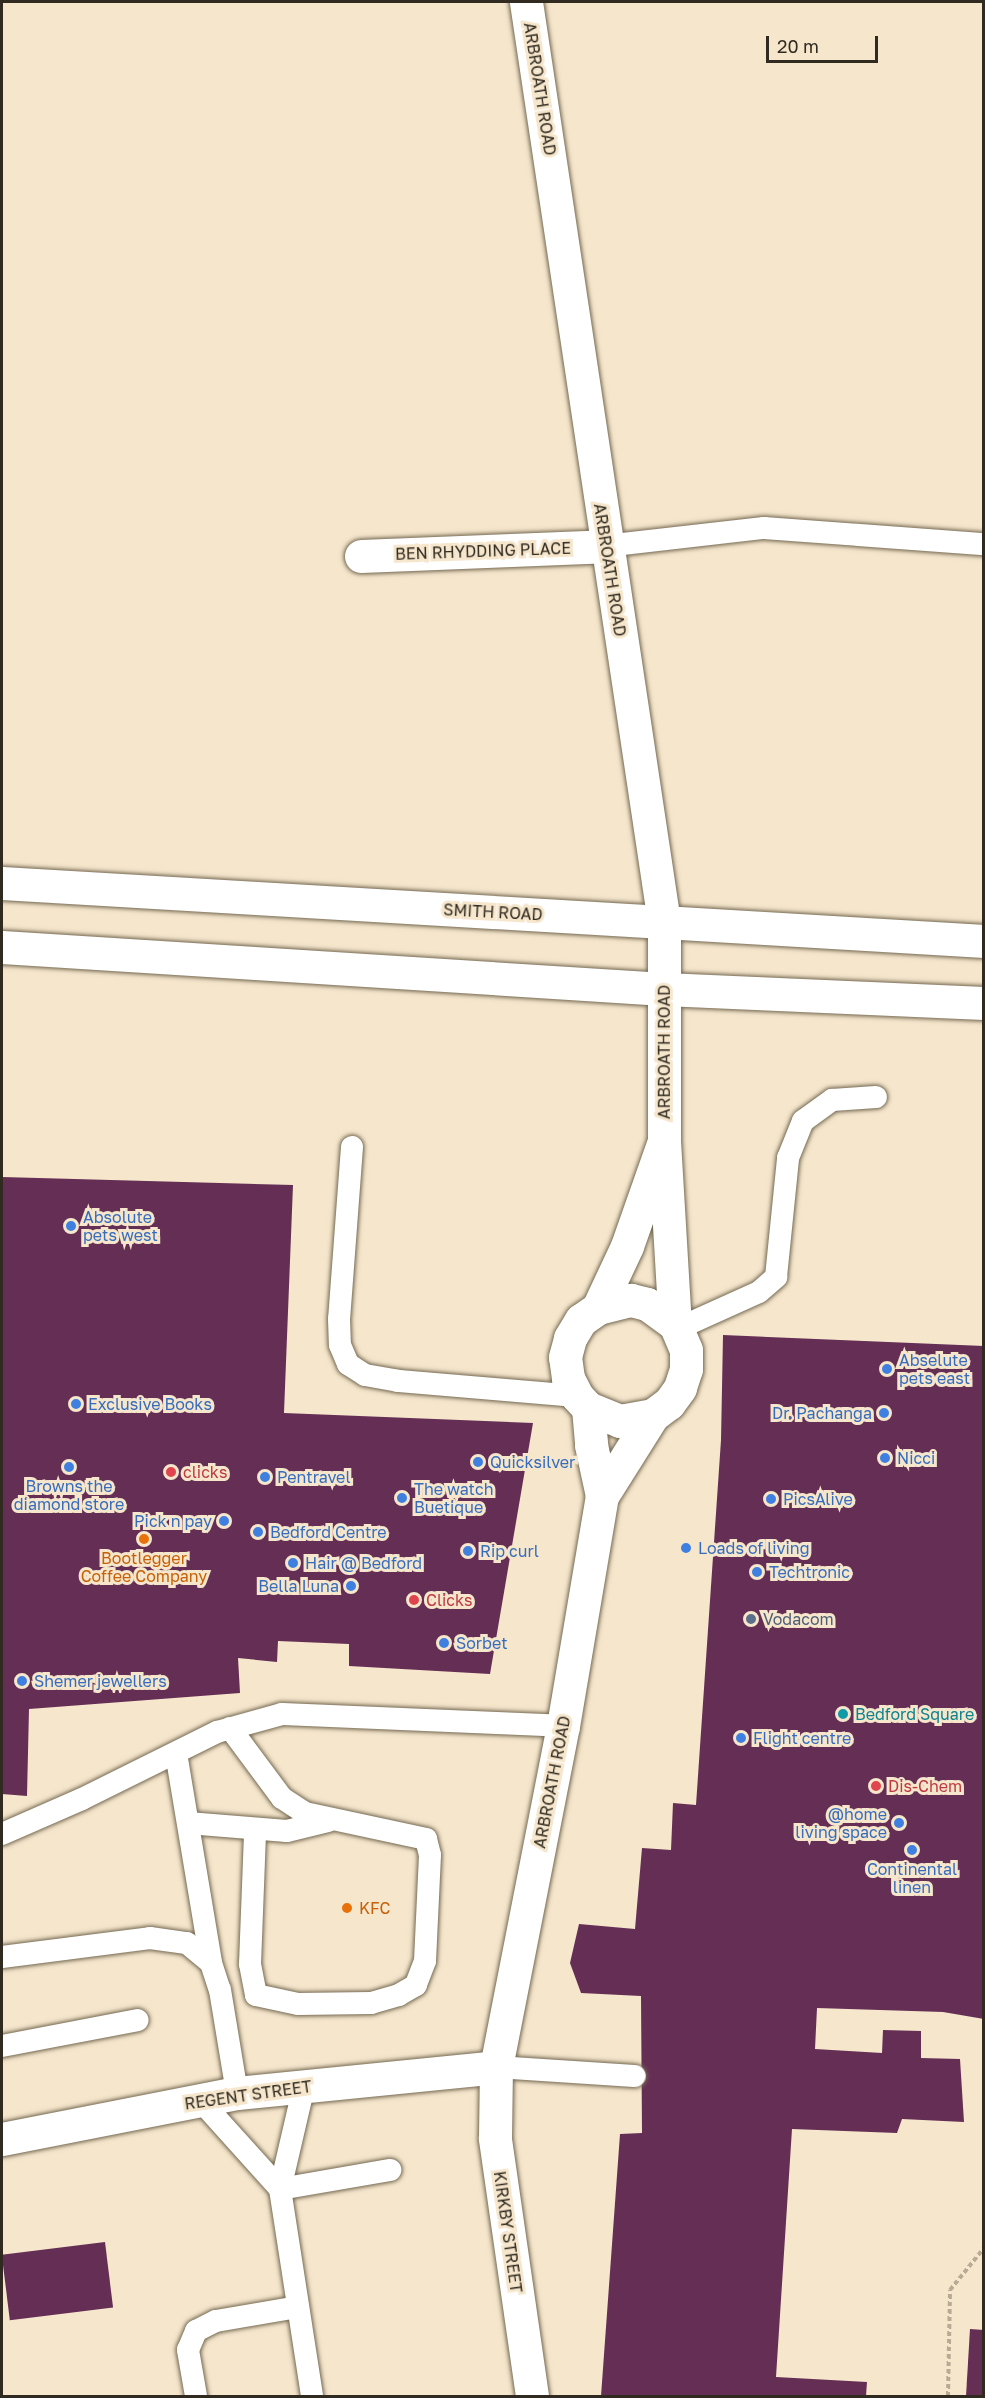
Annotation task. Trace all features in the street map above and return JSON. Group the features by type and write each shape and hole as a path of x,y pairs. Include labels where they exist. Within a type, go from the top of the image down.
{"street":[{"name":"ARBROATH ROAD","path":"526,2 605,546 664,922 664,1141 676,1327"},
{"name":"BEN RHYDDING PLACE","path":"361,556 605,546"},
{"name":"SMITH ROAD","path":"2,883 984,941"},
{"path":"2,947 664,989 984,1003"},
{"name":"ARBROATH ROAD","path":"597,1308 649,1191 664,1141"},
{"path":"631,1300 647,1304 676,1327 686,1350 686,1369 680,1388 669,1403 653,1415 620,1421 583,1402 568,1378 566,1357 570,1338 581,1320 597,1308 631,1300"},
{"name":"ARBROATH ROAD","path":"496,2067 563,1726 602,1496 583,1402"},
{"name":"ARBROATH ROAD","path":"602,1496 653,1415"},
{"name":"REGENT STREET","path":"2,2139 237,2093 496,2067"},
{"name":"KIRKBY STREET","path":"496,2067 495,2138 532,2397"}],"lane":[{"path":"605,546 764,528 984,544"},
{"path":"676,1327 759,1292 776,1277 788,1158 803,1121 832,1100 876,1097"},
{"path":"352,1147 339,1319 340,1345 348,1364 365,1375 398,1381 583,1402"},
{"path":"2,1834 230,1728 282,1714 563,1726"},
{"path":"230,1728 282,1798 305,1813 328,1821 415,1834 426,1839 429,1846 422,1974 416,1985 399,1995 371,2002 298,2004 256,1995 250,1964 255,1830"},
{"path":"176,1753 211,1963 220,1990 237,2093"},
{"path":"188,1823 255,1830 299,1830 328,1821"},
{"path":"2,1957 170,1938 187,1942 211,1963"},
{"path":"2,2046 138,2020"},
{"path":"496,2067 635,2076"},
{"path":"304,2086 280,2189 312,2397"},
{"path":"200,2100 280,2189"},
{"path":"280,2189 390,2170"},
{"path":"196,2397 188,2350 196,2331 216,2321 298,2307"}],"path":[{"path":"948,2397 950,2290 984,2248"}],"building":[{"name":"Bedford Centre","path":"2,1177 293,1185 284,1413 533,1423 490,1674 349,1666 349,1644 278,1641 277,1662 238,1658 240,1693 29,1709 27,1796 2,1794"},
{"name":"Bedford Square","path":"723,1335 984,1346 984,2019 943,2012 817,2008 815,2049 882,2053 883,2030 921,2031 921,2058 960,2059 964,2122 902,2119 897,2133 792,2129 776,2377 867,2382 866,2396 601,2396 620,2134 642,2133 641,1996 581,1993 570,1963 579,1924 635,1929 642,1848 671,1850 673,1803 696,1805 721,1440"},
{"path":"105,2242 113,2308 10,2320 2,2255"},
{"path":"970,2329 984,2330 984,2396 966,2396"}],"place":[{"name":"Absolute pets west","path":"71,1226"},
{"name":"Abselute pets east","path":"887,1369"},
{"name":"Exclusive Books","path":"76,1404"},
{"name":"Dr. Pachanga","path":"884,1413"},
{"name":"Nicci","path":"885,1458"},
{"name":"Quicksilver","path":"478,1462"},
{"name":"Browns the diamond store","path":"69,1467"},
{"name":"clicks","path":"171,1472"},
{"name":"Pentravel","path":"265,1477"},
{"name":"The watch Buetique","path":"402,1498"},
{"name":"PicsAlive","path":"771,1499"},
{"name":"Pick n pay","path":"224,1521"},
{"name":"Bedford Centre","path":"258,1532"},
{"name":"Bootlegger Coffee Company","path":"144,1539"},
{"name":"Loads of living","path":"686,1548"},
{"name":"Rip curl","path":"468,1551"},
{"name":"Hair @ Bedford","path":"293,1563"},
{"name":"Techtronic","path":"757,1572"},
{"name":"Bella Luna","path":"351,1586"},
{"name":"Clicks","path":"414,1600"},
{"name":"Vodacom","path":"751,1619"},
{"name":"Sorbet","path":"444,1643"},
{"name":"Shemer jewellers","path":"22,1681"},
{"name":"Bedford Square","path":"843,1714"},
{"name":"Flight centre","path":"741,1738"},
{"name":"Dis-Chem","path":"876,1786"},
{"name":"@home living space","path":"899,1823"},
{"name":"Continental linen","path":"912,1850"},
{"name":"KFC","path":"347,1908"}]}
